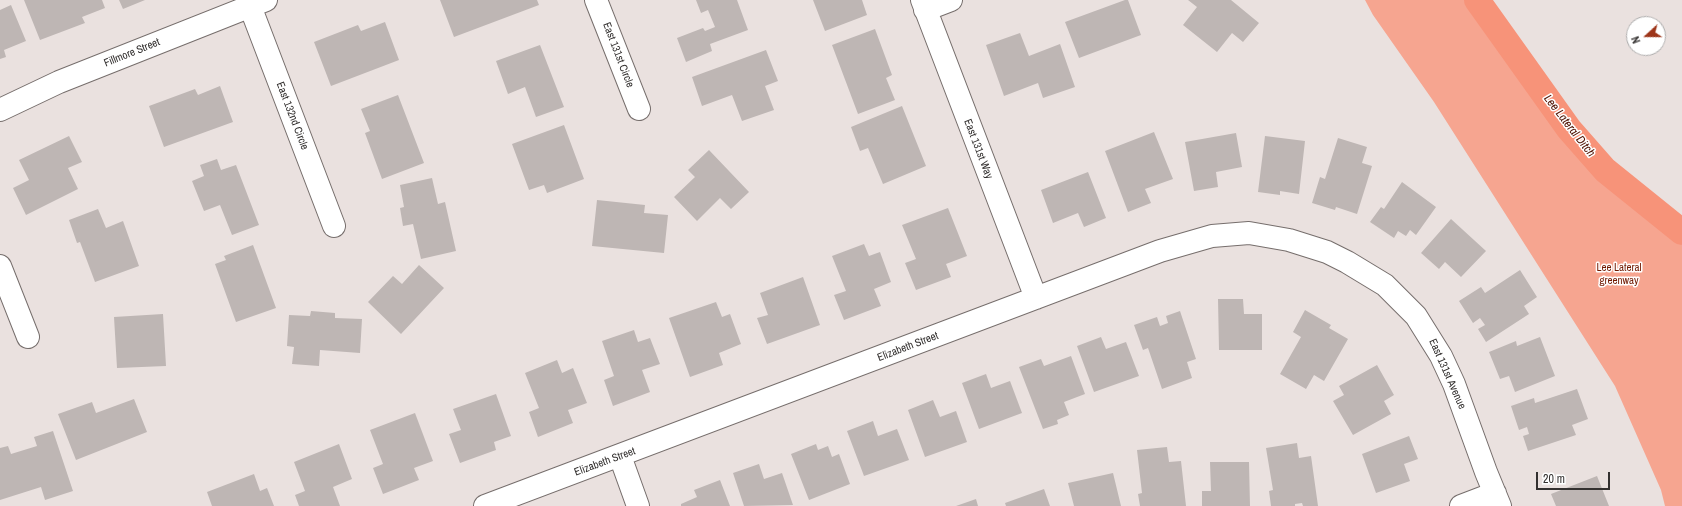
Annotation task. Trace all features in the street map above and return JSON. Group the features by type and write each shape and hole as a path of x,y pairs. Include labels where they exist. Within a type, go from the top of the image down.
{"street":[{"name":"East 131st Circle","path":"596,0 639,110"},
{"path":"924,5 952,0"},
{"name":"Fillmore Street","path":"0,110 59,82 258,3"},
{"name":"East 132nd Circle","path":"258,3 334,226"},
{"name":"East 131st Way","path":"924,5 1036,298"},
{"name":"Elizabeth Street","path":"485,506 1160,251 1212,236 1249,233 1289,240 1336,257"},
{"name":"East 131st Avenue","path":"1336,257 1385,285 1416,316 1429,334 1454,384 1497,499"},
{"path":"0,266 28,337"},
{"path":"620,456 638,506"},
{"path":"1461,506 1497,499"}],"green space":[{"name":"Lee Lateral greenway","path":"1365,0 1473,0 1581,159 1682,245 1682,506 1665,506 1661,490 1615,386 1434,102 1373,15"}],"building":[{"path":"24,0 102,0 105,8 82,17 85,23 40,40"},
{"path":"119,0 145,0 123,9"},
{"path":"440,0 537,0 539,5 454,37"},
{"path":"696,0 737,0 748,30 710,44 712,51 686,62 677,38 703,28 705,31 715,27 708,10 701,13"},
{"path":"813,0 862,0 867,15 825,31"},
{"path":"1128,0 1141,35 1079,58 1065,22"},
{"path":"1188,0 1231,0 1259,23 1243,42 1232,33 1217,52 1183,25 1197,7"},
{"path":"11,5 26,41 4,50 6,57 0,59 0,10"},
{"path":"385,22 399,60 331,86 314,42 358,25 361,31"},
{"path":"875,29 892,75 886,78 895,100 858,114 832,45"},
{"path":"1020,33 1029,56 1060,44 1075,87 1043,98 1038,83 1004,96 986,45"},
{"path":"540,45 564,107 536,117 525,87 508,94 496,61"},
{"path":"766,50 778,81 765,86 774,110 742,121 732,95 702,106 692,77"},
{"path":"220,86 233,122 164,147 149,106 195,89 198,95"},
{"path":"398,95 424,163 382,179 365,133 370,131 361,109"},
{"path":"902,106 926,166 883,184 868,148 860,151 851,127"},
{"path":"564,125 584,179 547,193 544,185 529,190 512,144"},
{"path":"1154,132 1173,179 1145,189 1151,203 1128,212 1105,151"},
{"path":"1236,133 1242,167 1216,172 1218,187 1194,191 1185,142"},
{"path":"69,136 82,162 68,168 78,189 26,215 13,188 29,180 19,160"},
{"path":"1265,136 1305,141 1299,194 1280,191 1280,195 1258,192"},
{"path":"1338,138 1367,147 1362,163 1372,166 1357,214 1336,207 1335,210 1312,203 1320,177 1325,179"},
{"path":"709,150 749,192 731,209 720,198 697,221 674,197 695,177 688,170"},
{"path":"217,159 221,170 236,165 259,225 232,235 220,205 204,211 192,181 204,176 200,165"},
{"path":"1088,172 1106,218 1084,227 1078,213 1053,223 1041,190"},
{"path":"432,178 438,204 445,202 456,251 421,259 413,224 403,226 400,208 404,207 400,185"},
{"path":"1402,182 1436,207 1416,235 1410,230 1406,236 1398,231 1394,238 1370,222 1381,207 1384,209"},
{"path":"597,200 645,205 644,213 668,215 664,253 592,246"},
{"path":"948,208 967,256 946,264 951,277 916,290 905,263 916,259 902,225"},
{"path":"98,209 106,228 123,221 139,266 95,282 80,242 77,243 69,220"},
{"path":"1451,219 1486,251 1461,277 1445,262 1439,269 1421,253"},
{"path":"864,244 869,256 880,252 891,282 874,289 881,306 844,320 834,295 846,291 832,256"},
{"path":"253,245 276,308 236,322 215,264 226,260 224,256"},
{"path":"419,265 444,288 401,334 368,302 393,276 402,284"},
{"path":"1520,270 1537,297 1524,306 1529,314 1486,342 1478,329 1485,325 1480,318 1473,323 1459,301 1481,287 1485,293"},
{"path":"803,277 820,325 767,344 757,318 768,315 760,293"},
{"path":"1218,299 1243,299 1244,314 1262,314 1262,350 1219,350"},
{"path":"716,302 722,317 730,314 741,344 719,353 723,365 690,377 669,318"},
{"path":"1305,310 1331,325 1329,328 1348,339 1324,381 1314,375 1306,389 1280,374 1301,337 1293,332"},
{"path":"311,311 335,313 335,318 362,319 360,353 320,350 319,366 292,364 294,347 287,346 289,315 310,316"},
{"path":"1180,311 1196,359 1187,362 1192,378 1162,389 1148,348 1143,350 1134,325 1157,317 1160,326 1168,323 1166,316"},
{"path":"163,314 166,366 117,368 114,317"},
{"path":"634,330 638,342 650,338 660,364 642,370 650,392 613,406 604,380 614,376 602,341"},
{"path":"1101,337 1106,349 1126,342 1139,376 1094,392 1077,346"},
{"path":"1540,337 1555,376 1515,392 1509,376 1500,379 1489,352 1516,341 1517,346"},
{"path":"1071,356 1085,394 1064,402 1069,415 1057,420 1058,424 1043,429 1019,367 1041,359 1044,366"},
{"path":"557,360 562,373 573,368 587,403 568,410 573,423 538,437 529,412 539,408 525,373"},
{"path":"1377,365 1394,395 1384,401 1391,414 1353,435 1333,401 1344,395 1339,386"},
{"path":"986,374 991,388 1010,381 1022,413 979,429 962,383"},
{"path":"1577,389 1588,419 1572,425 1576,435 1528,451 1523,436 1529,434 1527,427 1519,430 1511,406 1534,398 1535,403"},
{"path":"496,394 511,436 494,442 496,450 460,463 449,434 461,430 453,409"},
{"path":"134,399 147,432 76,460 58,414 92,402 96,413"},
{"path":"933,400 940,417 956,411 967,442 925,457 908,410"},
{"path":"415,413 433,461 414,468 419,480 383,494 373,468 383,464 370,430"},
{"path":"873,421 878,436 897,429 909,460 864,476 847,431"},
{"path":"53,431 73,491 45,500 41,487 0,500 0,448 8,446 11,454 37,446 34,437"},
{"path":"1409,436 1418,459 1404,464 1410,481 1376,493 1362,454"},
{"path":"1297,443 1299,458 1311,456 1318,506 1303,506 1302,503 1295,504 1295,506 1271,506 1269,491 1273,490 1266,448"},
{"path":"339,444 352,479 333,487 340,506 299,506 295,495 305,491 294,462"},
{"path":"816,444 818,450 828,446 832,457 839,454 850,484 809,500 791,454"},
{"path":"1167,447 1169,462 1181,461 1186,506 1140,506 1138,494 1142,493 1137,450"},
{"path":"1210,462 1249,462 1250,506 1202,506 1202,491 1211,491"},
{"path":"759,464 764,479 782,473 793,505 744,506 733,473"},
{"path":"1113,473 1121,506 1074,506 1068,483"},
{"path":"254,474 260,491 267,488 274,506 212,506 207,492"},
{"path":"1597,476 1609,506 1556,506 1551,494"},
{"path":"720,480 730,506 681,506 681,504 697,497 694,490"},
{"path":"1044,489 1050,506 1006,506 1005,503"},
{"path":"976,499 978,506 956,506"}],"waterway":[{"name":"Lee Lateral Ditch","path":"1477,0 1569,129 1605,170 1682,232"}]}
